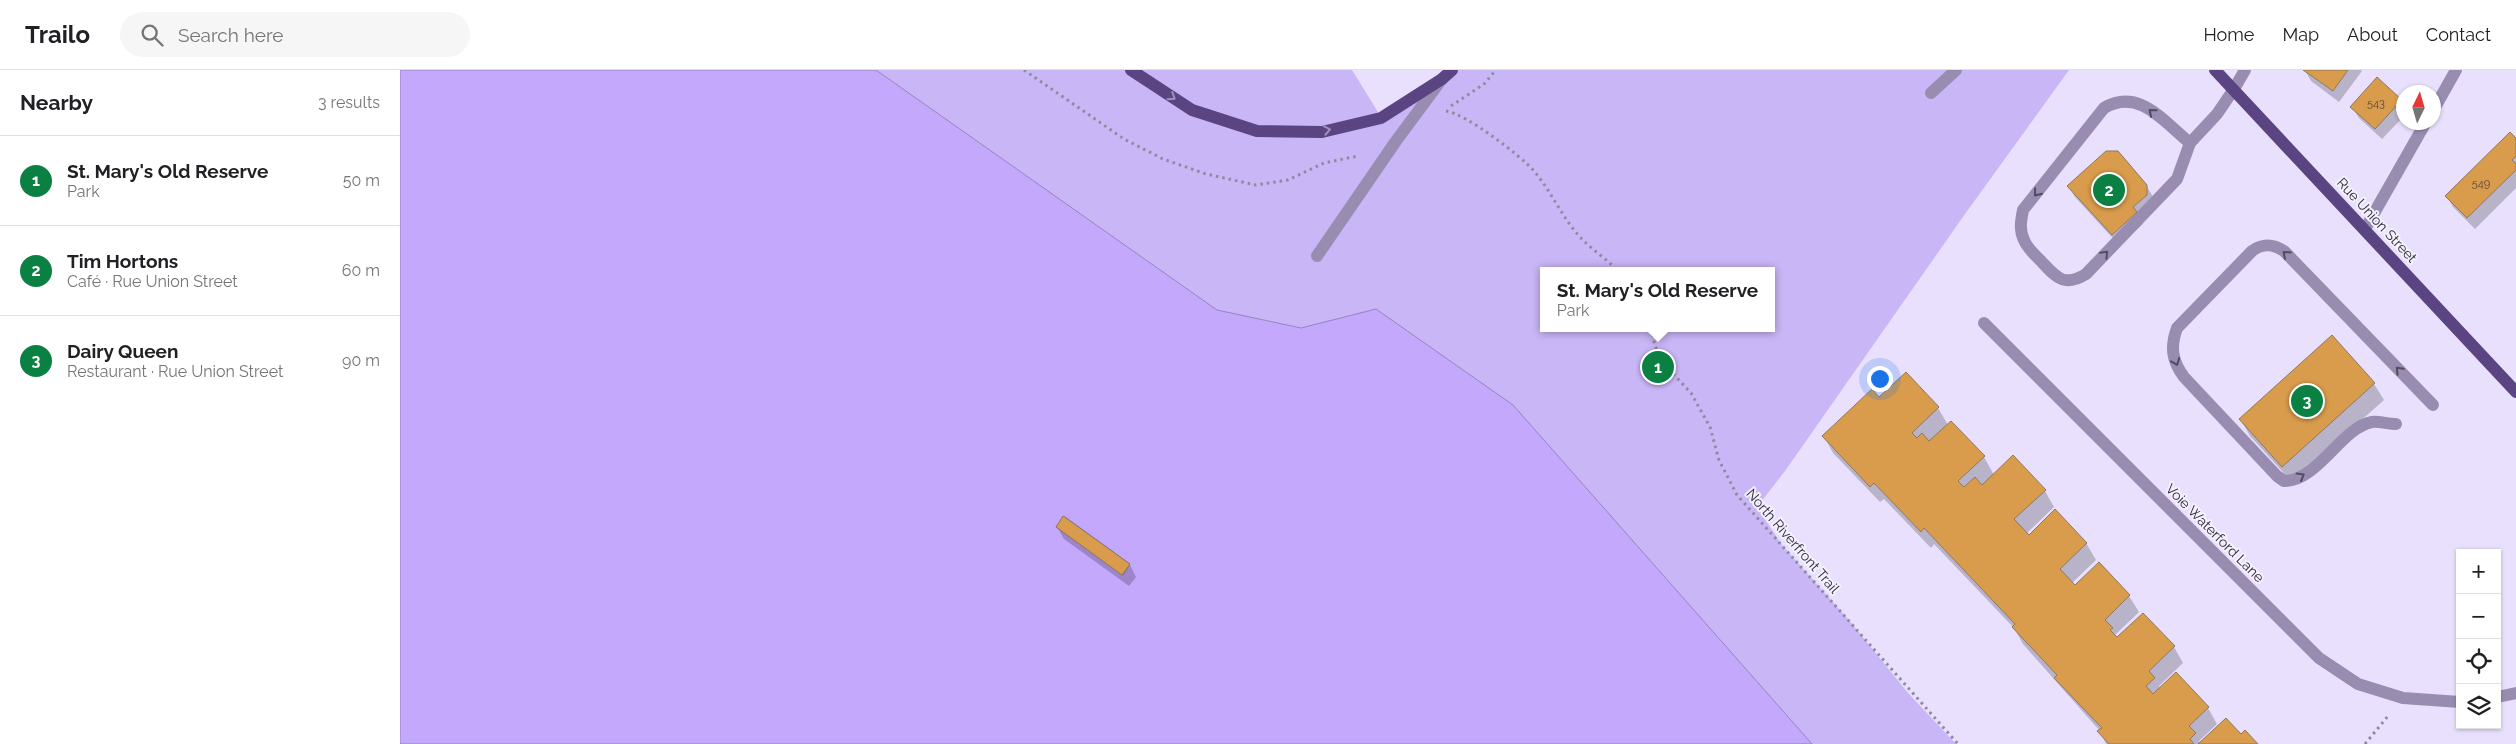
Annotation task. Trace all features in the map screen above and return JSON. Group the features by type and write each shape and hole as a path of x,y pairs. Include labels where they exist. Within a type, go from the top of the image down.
{"main road":[{"path":"1132,70 1192,110 1257,131 1322,132 1381,118 1442,79 1452,70"},
{"name":"Rue Union Street","path":"2215,70 2516,392"}],"street":[{"path":"1931,93 1956,70"},
{"path":"2190,143 2135,101 2124,99 2104,108 2024,210 2021,229 2023,239 2056,277 2064,281 2076,280 2086,274 2177,178 2190,143 2217,114 2245,70"},
{"path":"2441,97 2456,70"},
{"path":"1317,256 1396,141 1442,79"},
{"path":"2365,229 2421,130"},
{"path":"2396,424 2372,422 2358,429 2300,479 2284,481 2277,476 2180,372 2172,354 2173,340 2177,328 2252,251 2258,247 2272,245 2284,251 2433,405"},
{"name":"Voie Waterford Lane","path":"1984,323 2319,658 2358,684 2403,698 2456,702"},
{"path":"2501,696 2516,693"}],"path":[{"path":"1496,70 1484,84 1443,111 1456,112 1480,127 1534,171 1560,212 1582,239 1614,267"},
{"name":"North Riverfront Trail","path":"1651,332 1655,346 1664,363 1691,393 1710,427 1718,460 1736,495 1958,744"},
{"path":"2365,744 2403,698"}],"shaded area":[{"path":"400,70 876,70 1217,310 1301,328 1376,309 1513,405 1812,744 400,744","holes":["1064,516 1130,564 1123,575 1056,527"]},
{"path":"876,70 1352,70 1381,117 1452,70 2069,70 1965,214 1785,471 1757,507 1782,545 1848,619 1908,693 1956,744 1812,744 1513,405 1376,309 1301,328 1217,310"}],"building":[{"path":"2303,70 2348,70 2333,91"},
{"path":"2377,77 2396,94 2396,106 2375,129 2350,107"},
{"path":"2510,132 2516,138 2516,156 2512,160 2516,164 2516,170 2467,218 2445,196"},
{"path":"2106,151 2118,151 2147,185 2147,195 2133,207 2137,212 2112,235 2067,186"},
{"path":"2332,335 2375,383 2282,467 2239,419"},
{"path":"1906,372 1939,407 1912,433 1917,438 1922,433 1929,441 1951,421 1985,456 1958,481 1964,487 1975,477 1982,485 2013,455 2046,490 2014,519 2029,535 2055,509 2087,543 2060,569 2075,585 2099,562 2130,595 2105,620 2113,628 2110,630 2117,637 2143,613 2175,646 2149,671 2155,678 2146,686 2153,694 2176,672 2209,707 2189,726 2196,733 2190,739 2194,744 2109,744 2097,731 2102,728 2054,678 2057,675 2012,627 2015,624 1924,528 1921,532 1874,483 1870,487 1822,436 1872,389 1879,397"},
{"path":"1063,516 1130,564 1122,575 1056,527"},
{"path":"2226,718 2241,734 2245,730 2258,744 2198,744"}],"place":[{"name":"Tim Hortons","path":"2109,190"},
{"name":"St. Mary's Old Reserve","path":"1658,367"},
{"name":"Dairy Queen","path":"2307,401"}]}
